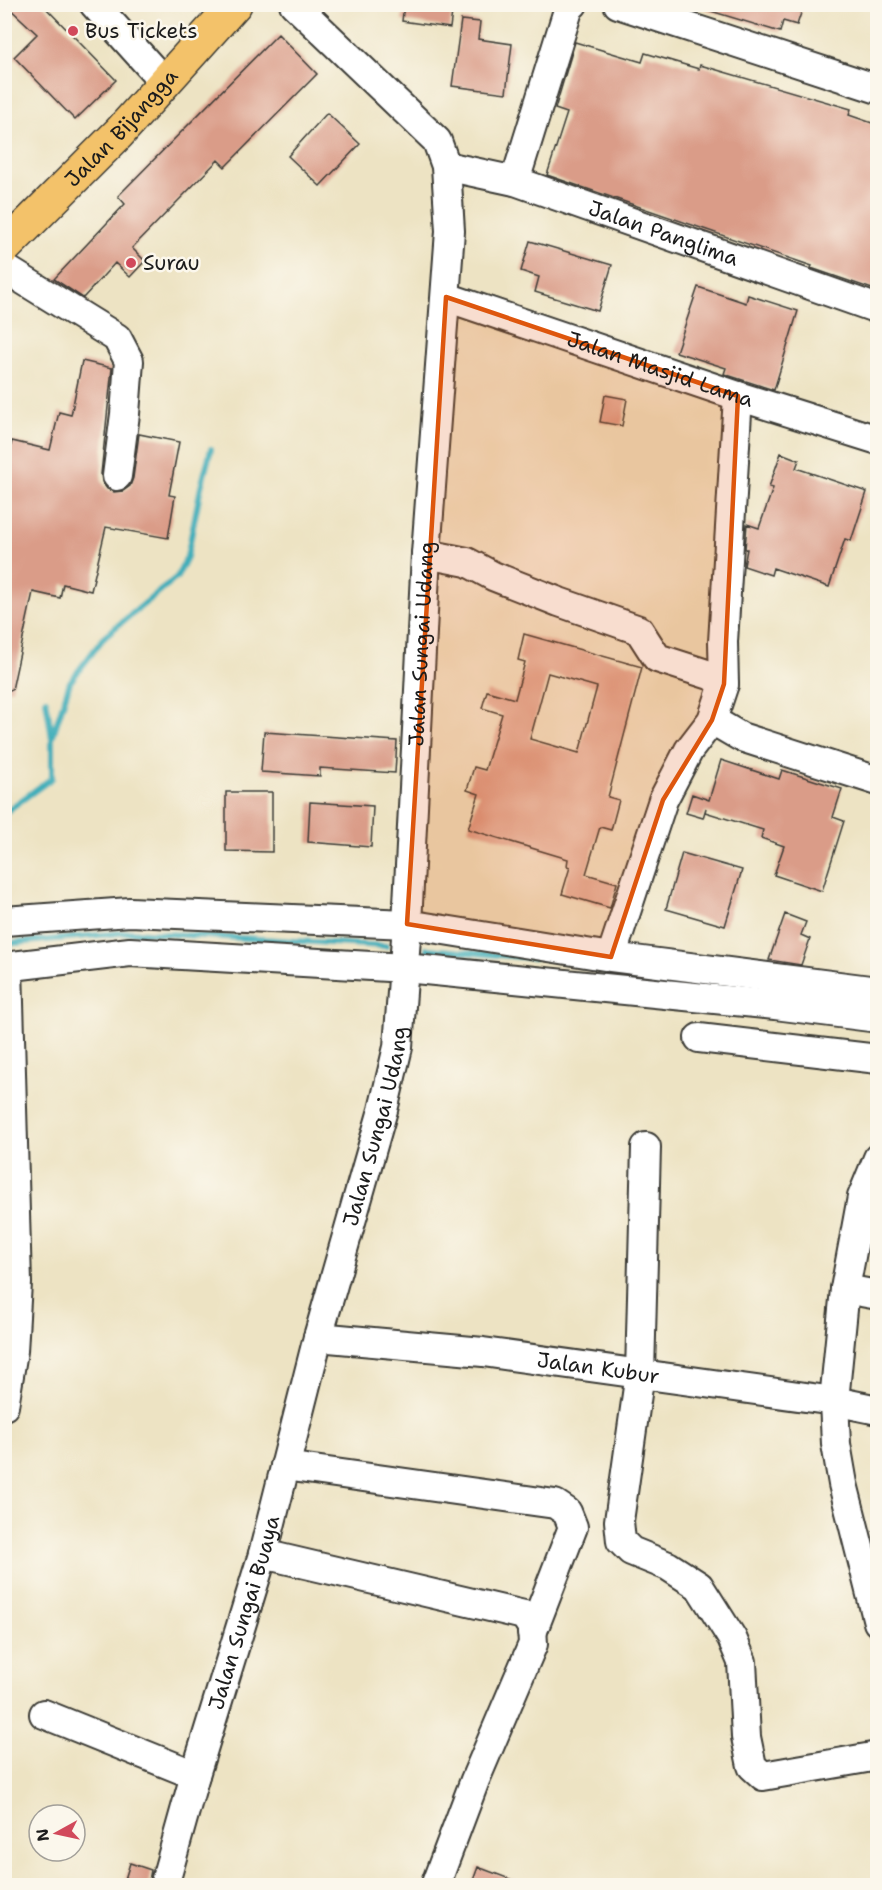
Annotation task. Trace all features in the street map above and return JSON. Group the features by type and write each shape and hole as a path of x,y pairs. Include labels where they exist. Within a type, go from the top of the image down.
{"main road":[{"name":"Jalan Bijangga","path":"5,252 119,133 235,4"}],"street":[{"path":"94,4 165,83"},
{"name":"Jalan Sungai Udang","path":"294,4 437,141 446,166 450,231 426,554 405,968 398,1047 318,1336"},
{"path":"515,181 569,7 573,4"},
{"path":"618,4 878,89"},
{"name":"Jalan Panglima","path":"446,166 515,181 878,309"},
{"path":"5,252 117,338 129,361 117,476"},
{"name":"Jalan Masjid Lama","path":"446,297 738,396 878,440"},
{"path":"611,957 663,800 689,750 712,720 724,684 723,642 738,396"},
{"path":"426,554 467,562 493,576 639,630 657,658 713,676 724,684"},
{"path":"712,720 741,737 878,781"},
{"path":"4,921 130,912 407,924 611,957 878,991"},
{"path":"4,1406 13,1351 17,1283 6,967 130,952 405,968 775,1005 878,1018"},
{"path":"771,1046 775,1005"},
{"path":"699,1038 878,1059"},
{"path":"646,1147 640,1373 619,1521 621,1541 631,1551 668,1566 699,1586 732,1638 742,1662 746,1737 752,1766 763,1776 878,1756"},
{"path":"878,1158 870,1198 845,1289 834,1401 836,1444 843,1484 878,1622"},
{"path":"845,1289 878,1295"},
{"name":"Jalan Kubur","path":"318,1336 483,1352 834,1401 878,1410"},
{"name":"Jalan Sungai Buaya","path":"164,1886 195,1775 263,1554 318,1336"},
{"path":"285,1466 555,1504 567,1512 573,1527 532,1634"},
{"path":"263,1554 524,1615 532,1627 533,1644 475,1780 435,1886"},
{"path":"44,1714 195,1775"}],"highlighted area":[{"path":"446,297 738,396 724,684 712,720 663,800 611,957 407,924"}],"building":[{"path":"5,4 42,4 116,80 75,120 14,57 37,34"},
{"path":"404,4 453,4 450,28 402,21"},
{"path":"704,4 804,4 797,25 783,21 780,32 704,9"},
{"path":"461,20 480,22 478,39 512,44 506,93 452,86"},
{"path":"278,34 317,74 225,167 218,160 132,248 145,261 130,277 115,263 83,298 54,279 125,204 118,196"},
{"path":"575,42 642,62 645,53 699,69 700,65 851,109 849,115 878,125 878,291 547,175 567,113 555,109"},
{"path":"327,113 360,144 320,186 288,156"},
{"path":"530,241 612,265 598,311 535,292 539,277 521,271"},
{"path":"698,287 746,303 748,295 798,311 774,390 724,374 726,368 676,352"},
{"path":"82,361 112,368 101,474 102,482 107,489 114,492 123,491 130,486 139,434 179,442 169,495 175,496 168,538 106,527 91,591 63,584 60,598 33,592 12,690 4,689 4,475 12,441 50,450 59,412 71,415"},
{"path":"605,395 627,399 622,426 600,422"},
{"path":"781,453 799,460 796,468 867,492 851,541 845,539 829,587 773,568 771,575 744,566 747,524 759,528 773,488 769,487"},
{"path":"524,634 642,667 608,797 619,800 611,830 600,827 586,874 617,883 610,908 562,894 570,867 567,866 568,859 468,829 479,794 467,790 474,767 485,770 502,714 482,708 487,691 515,699 525,662 518,660","holes":["548,673 597,687 579,753 530,739"]},
{"path":"264,732 397,741 395,773 320,768 320,776 261,772"},
{"path":"721,760 779,779 782,770 842,789 833,817 844,821 822,891 774,875 784,846 761,838 763,830 705,812 706,808 703,818 686,813 692,794 709,800"},
{"path":"226,792 272,792 272,852 226,851"},
{"path":"310,802 373,806 371,847 308,842"},
{"path":"682,853 742,870 725,926 666,909"},
{"path":"785,914 806,922 801,935 810,939 801,965 769,960"},
{"path":"130,1863 151,1870 148,1886 123,1886"},
{"path":"478,1867 523,1884 523,1886 471,1886"}],"waterway":[{"path":"52,738 70,682 105,636 177,577 187,557 211,449"},
{"path":"4,813 52,778 52,738 46,700"},
{"path":"4,944 131,932 386,946"},
{"path":"427,949 534,958"}],"place":[{"name":"Bus Tickets","path":"73,31"},
{"name":"Surau","path":"131,263"}]}
